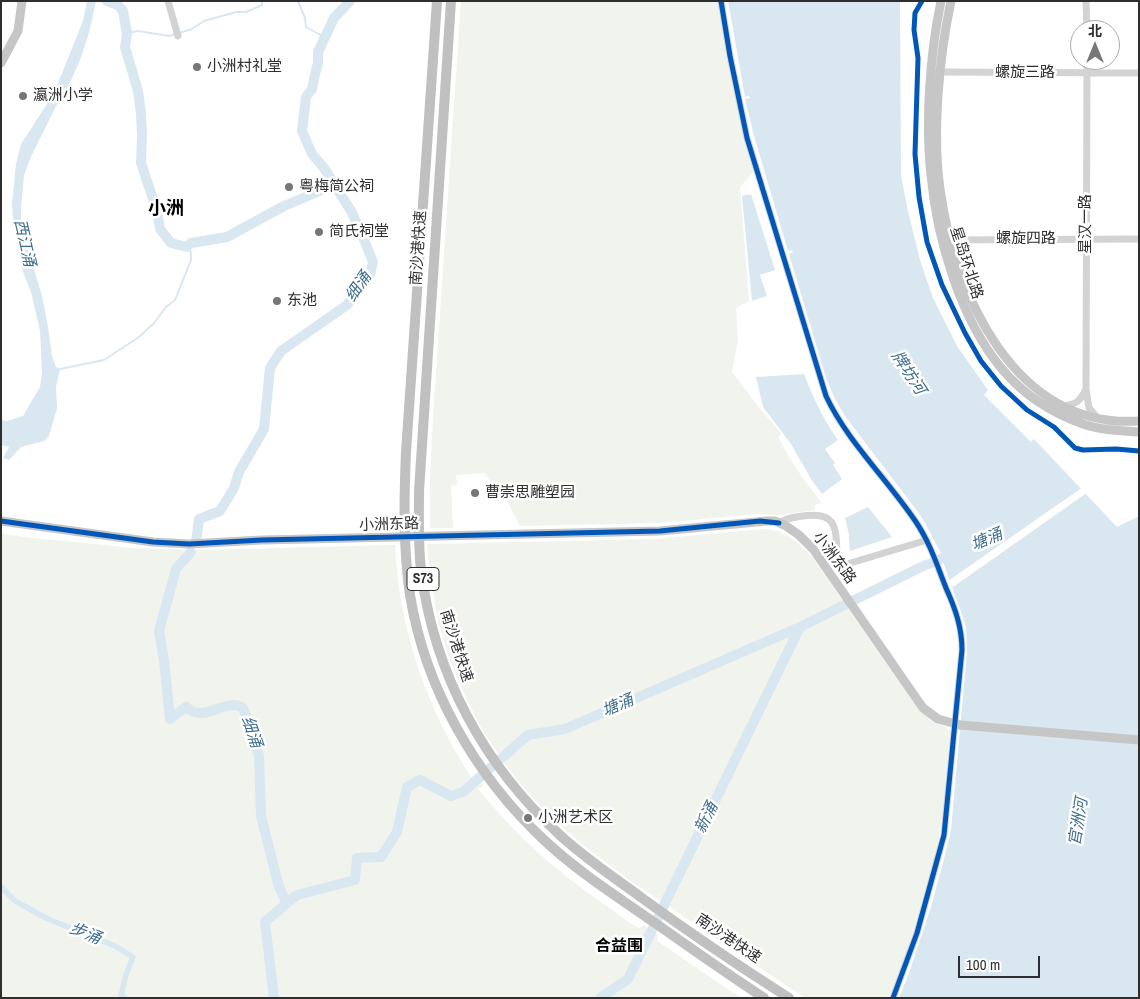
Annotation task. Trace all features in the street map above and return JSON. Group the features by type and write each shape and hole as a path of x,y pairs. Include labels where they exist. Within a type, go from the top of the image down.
{"highway":[{"name":"南沙港快速","path":"437,1 404,503 410,596 424,652 444,703 465,743 484,772 527,824 561,855 597,883 764,998"},
{"name":"南沙港快速","path":"451,1 419,491 421,568 438,649 461,705 481,742 506,778 540,816 580,852 616,879 715,950 789,998"}],"main road":[{"path":"1,63 18,31 22,1"},
{"name":"星岛环北路","path":"941,1 934,48 929,138 932,191 959,291 972,321 994,358 1011,379 1043,405 1083,424 1111,430 1139,432"},
{"name":"星岛环北路","path":"951,1 940,72 937,156 946,240 967,289 981,320 997,347 1017,372 1045,395 1064,406 1099,418 1139,421"},
{"name":"小洲东路","path":"1,521 163,543 189,544 262,540 660,531 760,521 779,522 790,528 808,543 924,708 938,719 958,724 1139,740"}],"street":[{"path":"168,1 178,36"},
{"path":"722,1 730,56 747,138 826,396 839,420 915,520 927,540 955,607 962,634 958,724 942,844 917,933 893,998"},
{"path":"1086,1 1087,20"},
{"name":"螺旋三路","path":"940,72 1139,73"},
{"name":"星汉一路","path":"1087,73 1086,389 1089,408 1099,418"},
{"name":"螺旋四路","path":"946,240 1139,238"},
{"path":"1064,406 1073,405 1080,400 1086,389"},
{"path":"779,522 789,518 818,516 829,519 835,529 838,559 844,565 927,540"}],"shaded area":[{"path":"461,1 719,1 755,170 740,187 749,301 736,308 738,340 732,372 782,434 778,436 788,454 822,503 815,505 815,510 781,515 758,514 661,523 520,526 507,501 503,501 485,473 456,475 457,485 451,486 453,528 430,528 430,475 434,402"},
{"path":"764,529 777,531 788,536 813,558 914,703 929,719 950,731 938,844 916,924 901,970 889,998 805,998 631,881 583,845 556,822 529,794 505,764 483,731 467,700 448,655 438,621 427,544 655,539"},
{"path":"1,533 134,548 196,550 395,545 402,606 418,666 428,695 455,750 471,777 476,775 483,785 478,789 522,837 571,880 630,923 639,928 644,925 658,935 657,941 741,998 1,998"}],"water":[{"name":"西江涌","path":"87,1 96,1 89,33 80,60 65,94 56,106 30,159 24,175 21,208 21,226 42,296 52,356 56,367 60,369 56,387 57,408 49,436 44,441 21,447 9,460 3,458 9,447 1,445 1,420 7,421 23,416 40,387 42,373 40,331 31,292 23,272 14,229 12,205 16,164 21,144 54,93 83,21"},
{"path":"728,1 900,1 901,176 920,260 933,298 957,346 988,390 984,395 1031,442 1034,439 1117,527 1139,516 1139,998 899,998 930,910 951,830 967,652 966,626 942,559 929,561 941,553 921,516 845,416 826,378 789,254 793,252 792,250 788,251 754,136 745,99 750,98 749,96 745,97"},
{"path":"751,194 775,270 760,275 767,296 752,301 742,196"},
{"path":"804,374 819,408 838,440 825,449 835,463 833,465 842,479 822,494 791,444 763,407 756,377"},
{"path":"868,507 892,537 850,551 845,518"}],"pier":[{"path":"1083,487 1088,492 953,587 948,581"}],"waterway":[{"path":"107,1 118,5 123,11 127,33 125,47 138,91 141,114 141,163 154,202 154,210 158,217 160,229 171,243 187,247 191,243 227,237 284,206 334,185"},
{"path":"127,33 138,31 169,36 192,29 204,21 236,12 246,12 262,5 262,1"},
{"path":"298,1 305,18 306,27 324,37"},
{"name":"细涌","path":"196,542 199,519 220,511 234,488 239,472 264,429 270,368 281,351 347,305 370,275 373,262 361,232 351,211 324,168 312,154 302,131 306,97 312,89 318,63 318,52 334,18 350,1"},
{"path":"60,369 104,360 139,337 154,323 166,307 175,300 191,260 191,252 187,247"},
{"name":"细涌","path":"191,552 176,569 159,631 170,719 186,707 199,713 205,713 229,705 235,705 243,708 249,723 259,756 261,816 279,887 287,903 265,922 274,998"},
{"name":"塘涌","path":"287,903 297,895 355,880 357,858 381,857 397,832 407,787 420,780 451,796 463,792 528,735 565,729 800,627 919,568 953,554"},
{"name":"新涌","path":"600,998 628,979 800,627"},
{"name":"步涌","path":"1,887 15,901 46,918 115,946 133,957 121,996 125,998"}],"cycle path":[{"path":"721,1 747,138 826,396 856,445 905,506 921,530 933,554 952,603 961,633 962,650 944,835 917,933 893,998"},
{"path":"922,1 915,13 914,30 918,58 915,154 919,197 927,242 942,285 965,333 981,361 1001,386 1027,410 1054,427 1075,448 1083,450 1116,449 1139,451"},
{"path":"1,521 153,542 189,544 262,540 660,531 760,521 779,523"}],"place":[{"name":"小洲村礼堂","path":"197,67"},
{"name":"瀛洲小学","path":"23,96"},
{"name":"粤梅简公祠","path":"289,187"},
{"name":"简氏祠堂","path":"319,232"},
{"name":"东池","path":"277,301"},
{"name":"曹崇思雕塑园","path":"475,493"},
{"name":"小洲艺术区","path":"528,818"}],"district":[{"name":"小洲","path":"166,209"},
{"name":"合益围","path":"619,947"}],"water label":[{"name":"牌坊河","path":"908,373"},
{"name":"官洲河","path":"1079,822"}]}
